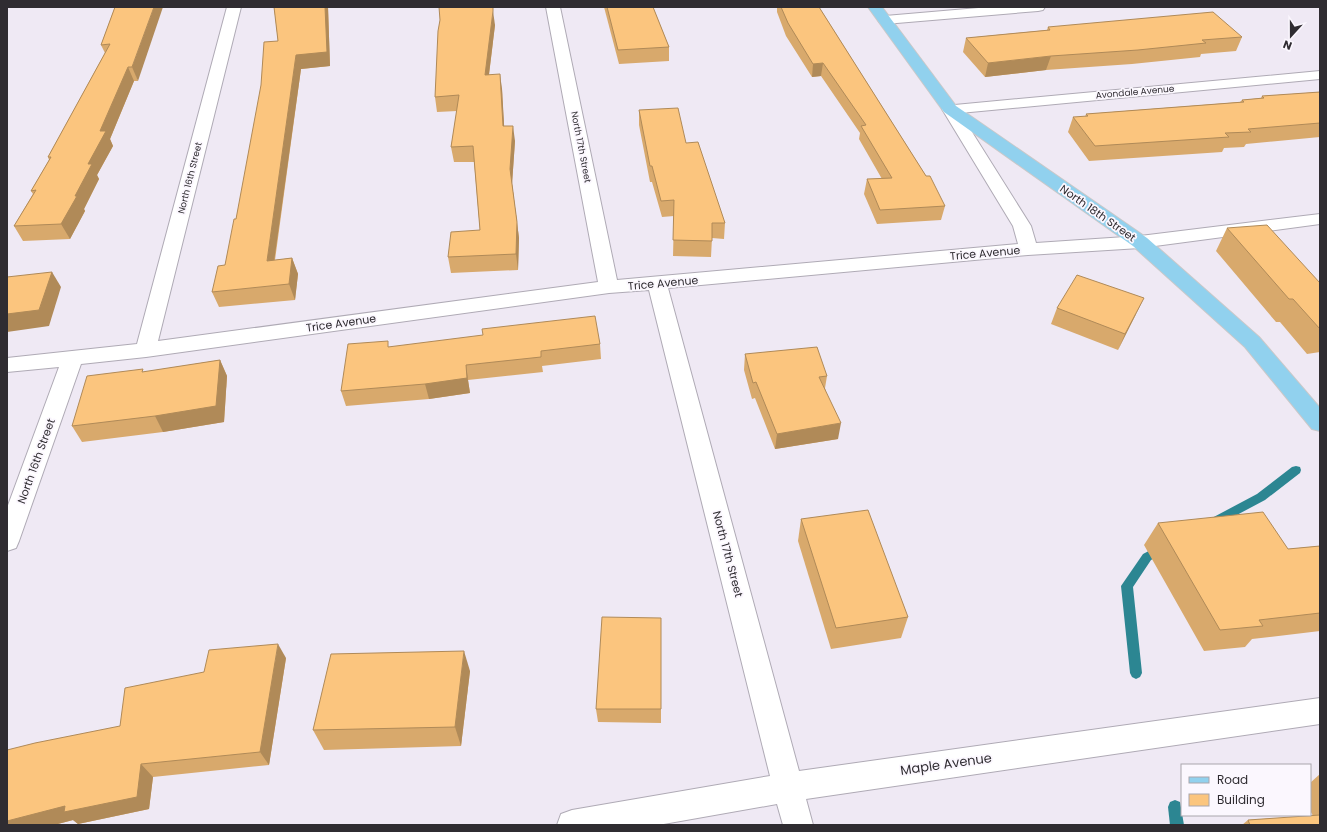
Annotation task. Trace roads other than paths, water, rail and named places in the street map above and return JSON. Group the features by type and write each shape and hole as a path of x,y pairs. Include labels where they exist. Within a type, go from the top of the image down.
{"main road":[{"name":"North 18th Street","path":"875,7 950,109 1140,242 1252,342 1320,424"}],"street":[{"name":"North 16th Street","path":"146,350 234,7"},
{"name":"North 17th Street","path":"553,7 609,287"},
{"path":"884,20 1038,7"},
{"name":"Avondale Avenue","path":"950,109 1320,75"},
{"path":"950,109 1022,226 1028,249"},
{"name":"Trice Avenue","path":"7,365 146,350 609,287 1028,249 1140,242 1320,219"},
{"name":"North 17th Street","path":"657,283 798,825"},
{"name":"North 16th Street","path":"7,541 73,358"},
{"name":"Maple Avenue","path":"572,825 789,787 1320,711"}],"waterway":[{"path":"1214,522 1261,497 1296,470"},
{"path":"1136,673 1127,586 1147,557 1162,549"},
{"path":"1175,807 1177,825"}]}
